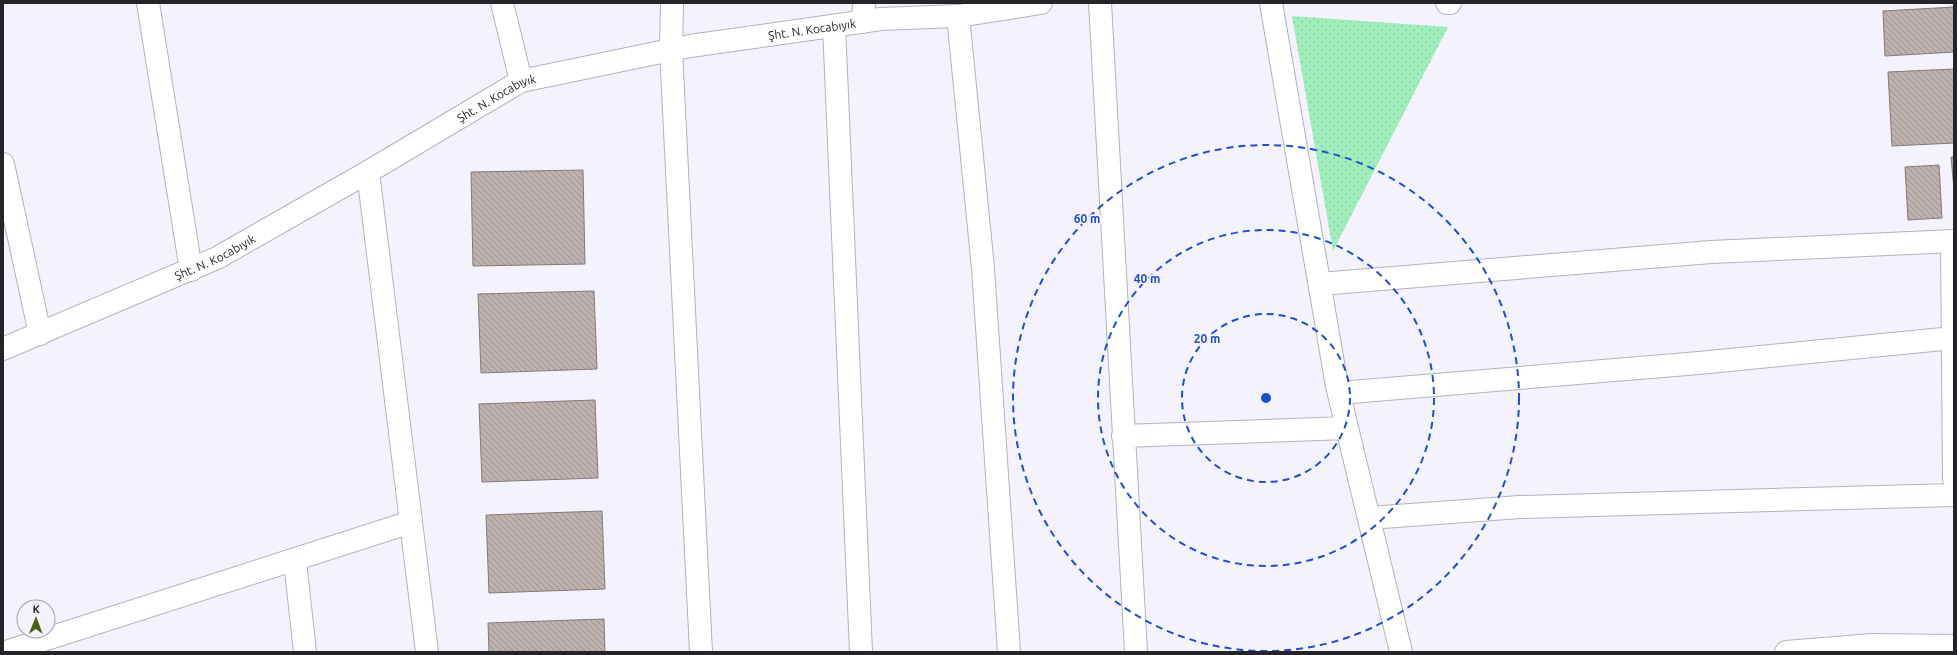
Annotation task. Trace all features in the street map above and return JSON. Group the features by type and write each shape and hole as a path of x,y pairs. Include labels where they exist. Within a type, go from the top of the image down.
{"street":[{"path":"148,3 191,270"},
{"path":"502,3 521,81"},
{"path":"672,3 670,50 701,652"},
{"name":"Şht. N. Kocabıyık","path":"3,349 217,258 368,172 521,81 670,50 834,26 864,12 881,19 958,16 1041,3"},
{"path":"1100,3 1136,652"},
{"path":"1271,3 1339,393 1401,652"},
{"path":"958,16 983,268 1009,652"},
{"path":"834,26 861,652"},
{"path":"3,164 40,334"},
{"path":"368,172 427,652"},
{"path":"1320,284 1711,252 1953,241 1954,479"},
{"path":"1339,393 1699,363 1953,338"},
{"path":"1123,436 1348,428"},
{"path":"1369,518 1520,507 1954,495"},
{"path":"3,638 7,652 62,643 411,522"},
{"path":"295,561 305,652"},
{"path":"1786,652 1954,646"}],"green space":[{"path":"1292,16 1448,27 1333,251"}],"building":[{"path":"1954,7 1954,52 1885,56 1883,11"},
{"path":"1954,69 1954,143 1892,146 1888,72"},
{"path":"1951,157 1954,157 1954,189"},
{"path":"1939,165 1942,218 1908,220 1905,167"},
{"path":"583,170 585,264 473,266 471,172"},
{"path":"594,291 597,369 481,373 478,294"},
{"path":"595,400 598,478 482,482 479,404"},
{"path":"602,511 605,589 489,593 486,515"},
{"path":"604,619 605,652 489,652 488,623"}]}
